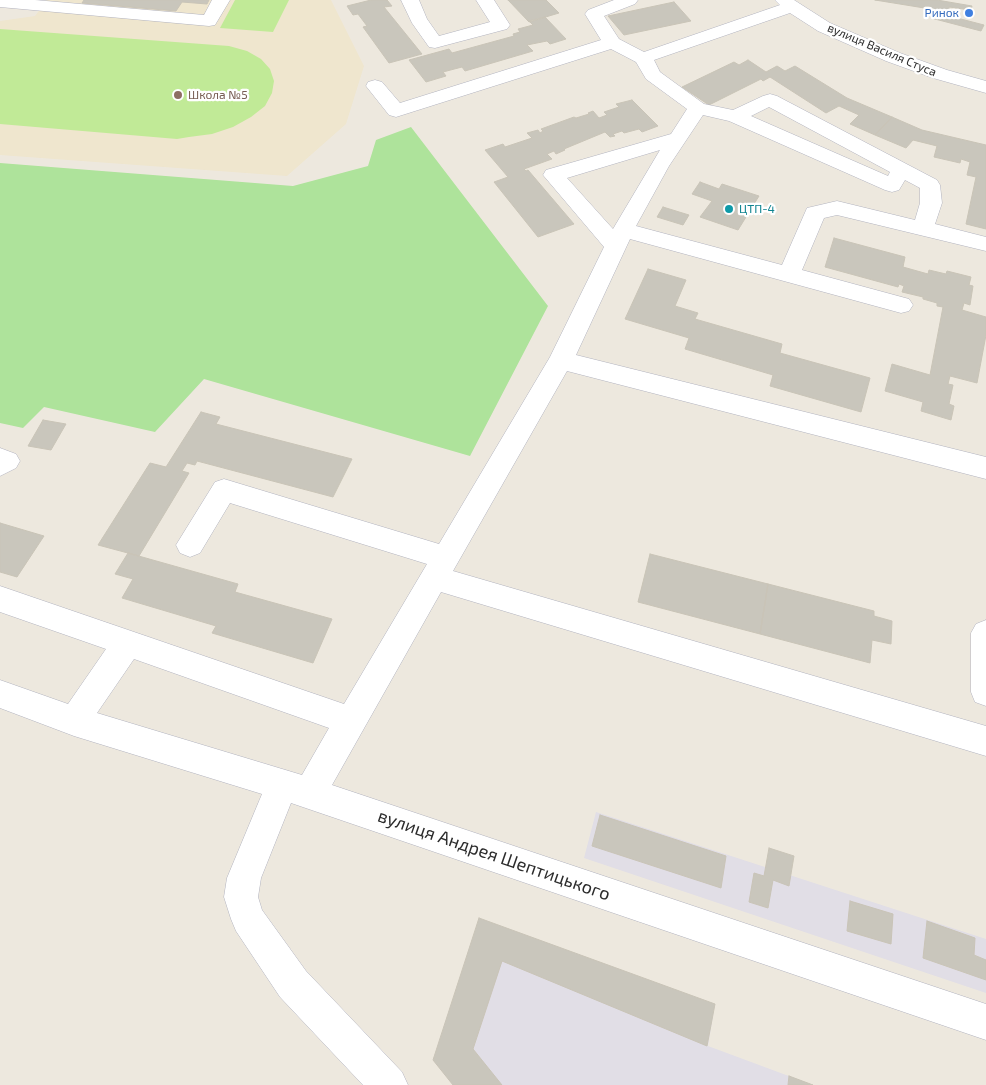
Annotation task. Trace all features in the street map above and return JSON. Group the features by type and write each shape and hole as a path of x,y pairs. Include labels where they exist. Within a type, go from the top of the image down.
{"street":[{"path":"0,2 45,3 208,21 221,0"},
{"path":"410,0 418,19 435,43 501,25 485,0"},
{"path":"629,0 594,14 612,43 643,58 653,75 698,108 735,116 892,185 902,170"},
{"path":"643,58 788,4"},
{"name":"вулиця Василя Стуса","path":"788,4 824,26 893,57 986,88"},
{"path":"375,86 396,111 612,43"},
{"path":"735,116 770,100 930,185 931,203 923,229"},
{"path":"389,1085 293,984 248,919 241,897 244,878 296,789 351,721 561,360 619,238 659,166 698,108"},
{"path":"678,138 553,175 619,238 788,276 901,305"},
{"path":"788,276 815,214 837,208 986,244"},
{"path":"561,360 986,468"},
{"path":"0,458 7,461 0,465"},
{"path":"190,545 224,490 440,568 986,741"},
{"path":"0,599 351,721"},
{"path":"986,633 986,692"},
{"path":"74,720 128,643"},
{"name":"вулиця Андрея Шептицького","path":"0,694 74,720 296,789 986,1022"}],"shaded area":[{"name":"Школа №5","path":"47,0 331,0 364,66 346,124 287,176 0,155 0,21 35,16"},
{"path":"596,812 986,939 986,993 584,858"},
{"path":"479,918 715,1004 708,1046 813,1085 453,1085 433,1060"}],"green space":[{"path":"235,0 289,0 273,32 220,28"},
{"path":"0,29 229,46 247,51 261,59 270,69 274,81 272,93 265,106 251,117 233,127 212,134 177,139 0,124"},
{"path":"411,127 548,306 470,456 204,379 155,432 44,407 23,428 0,423 0,163 293,186 368,166 376,140"}],"building":[{"path":"84,0 209,0 207,4 182,2 176,11 82,3"},
{"path":"371,0 387,0 392,6 384,7 422,54 389,63 363,27 367,26 358,14 353,15 347,6"},
{"path":"508,0 546,0 559,13 529,22"},
{"path":"875,0 937,0 972,6 971,10 949,7 949,12"},
{"path":"674,2 691,21 624,35 608,16"},
{"path":"934,12 984,25 981,31 931,18"},
{"path":"545,17 566,39 550,44 547,41 527,45 533,51 465,71 462,67 443,72 446,76 426,82 409,60 449,49 452,53 514,36 513,34 520,32 518,29 533,25 529,21"},
{"path":"748,60 766,72 777,66 785,71 795,66 847,98 892,117 875,135 850,124 859,115 839,106 826,113 770,77 763,81 761,79 709,105 682,87 734,62 739,65"},
{"path":"632,100 658,126 642,132 639,129 624,133 622,131 610,137 605,132 556,154 554,151 547,154 552,159 524,169 528,170 574,224 538,237 494,182 508,177 485,150 503,144 505,147 532,138 527,133 538,130 540,133 543,131 541,129 574,117 589,114 593,111 599,118 607,115 604,112 619,107 616,104"},
{"path":"892,117 922,130 986,145 986,229 966,224 976,177 967,175 970,162 961,159 960,163 934,157 937,146 913,140 906,148 875,135"},
{"name":"ЦТП-4","path":"700,182 719,189 722,184 759,196 738,230 700,217 712,201 692,194"},
{"path":"663,207 689,215 683,225 657,217"},
{"path":"834,238 905,257 903,267 928,274 929,270 946,274 947,271 971,277 969,285 973,286 970,305 964,303 962,310 986,317 986,335 977,383 950,376 948,384 953,385 949,404 954,406 951,420 921,411 923,402 885,391 892,364 930,375 943,307 923,299 923,297 902,292 904,286 899,284 898,287 825,267"},
{"path":"648,269 686,280 675,306 698,313 695,319 782,344 780,353 870,378 861,412 770,386 773,375 685,349 689,338 625,319"},
{"path":"201,412 220,417 216,424 352,459 333,497 197,461 195,465 187,463 182,471 189,473 139,556 98,545 150,463 166,467"},
{"path":"43,420 66,424 51,450 28,446"},
{"path":"0,523 44,536 17,577 0,572"},
{"path":"128,553 238,584 235,592 332,619 313,663 212,633 216,626 122,598 133,579 115,574"},
{"path":"650,554 768,584 760,634 638,602"},
{"path":"768,584 874,611 874,616 892,621 891,644 872,640 870,663 760,634"},
{"path":"600,815 726,856 721,888 592,846"},
{"path":"769,848 794,856 789,886 773,880 768,908 749,902 754,873 764,876"},
{"path":"850,901 893,914 891,944 847,931"},
{"path":"479,918 715,1004 707,1046 502,961 473,1049 502,1085 453,1085 433,1060"},
{"path":"927,921 975,938 974,955 986,960 986,980 923,958"},
{"path":"789,1076 813,1085 788,1085"}],"place":[{"name":"Ринок","path":"969,13"},
{"name":"Школа №5","path":"178,95"},
{"name":"ЦТП-4","path":"729,209"}]}
